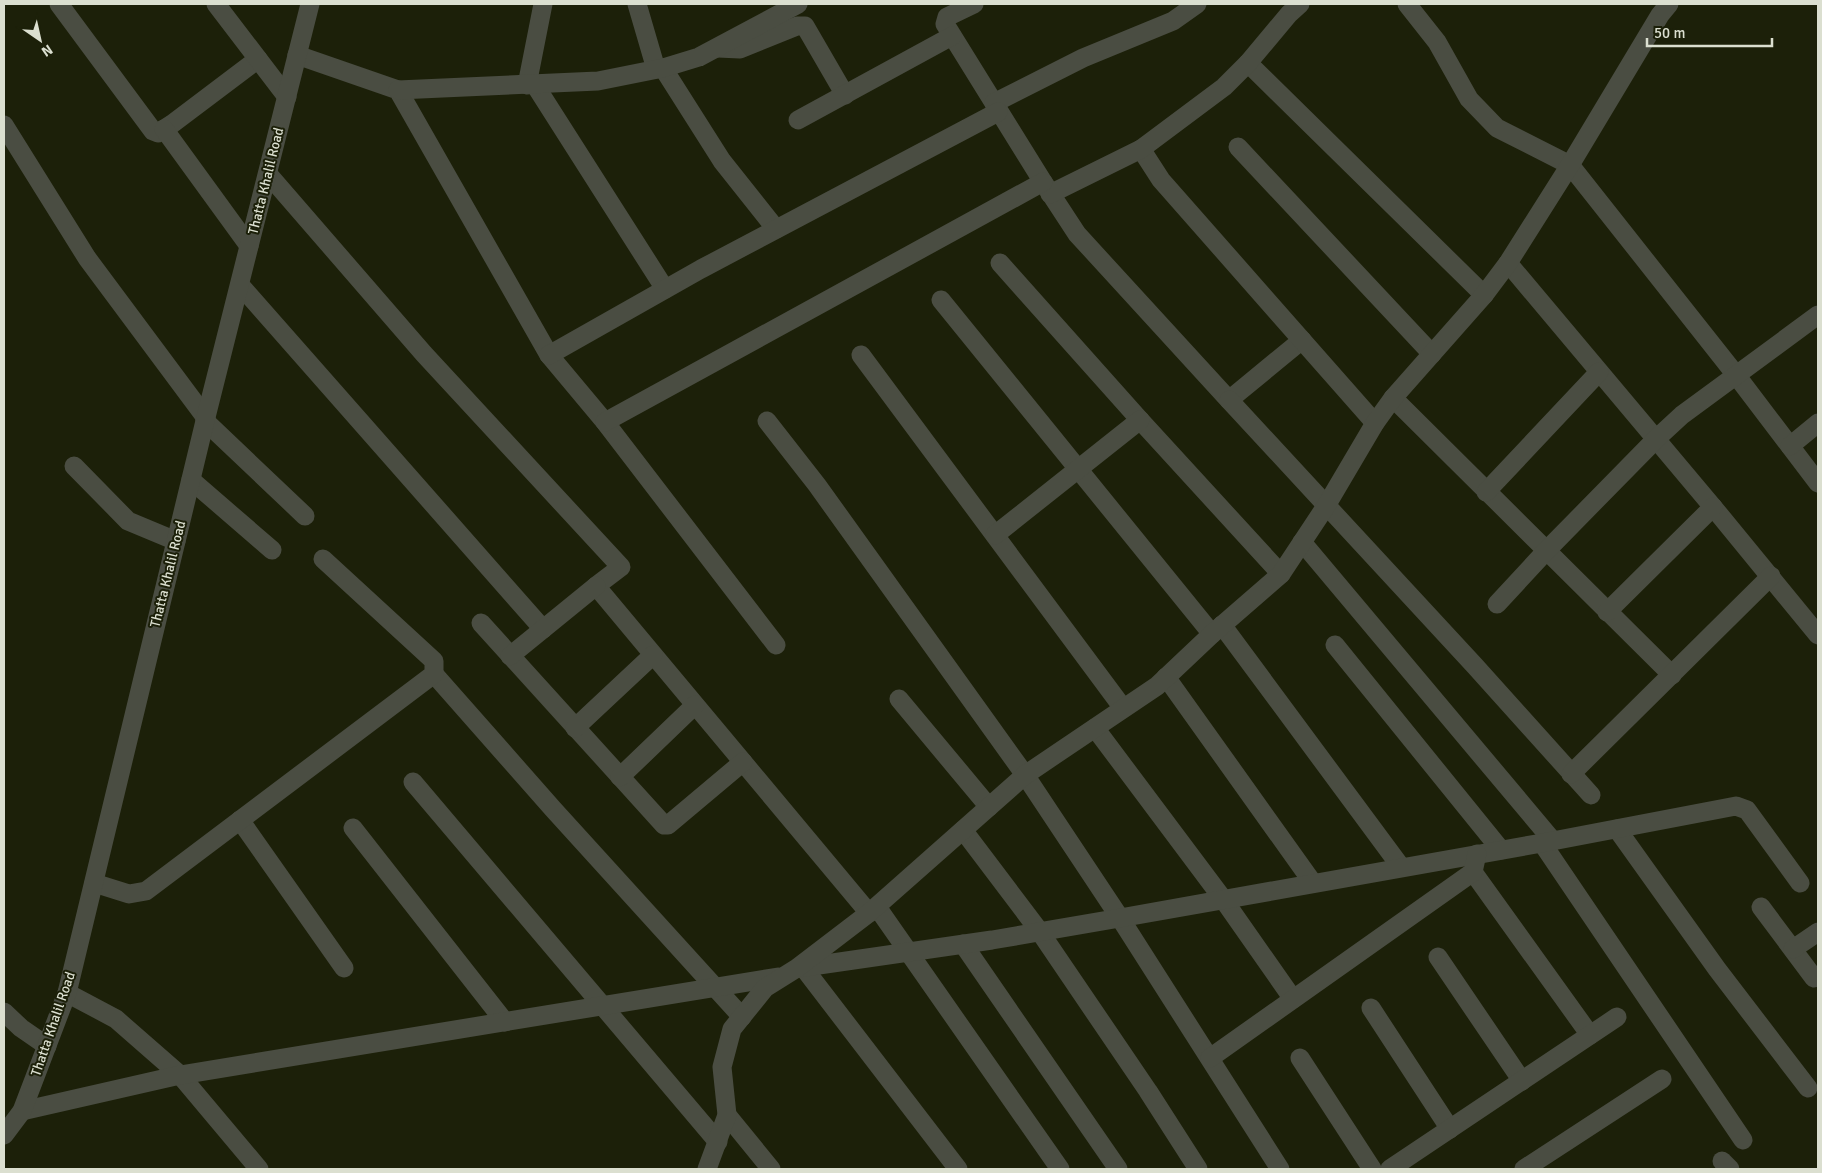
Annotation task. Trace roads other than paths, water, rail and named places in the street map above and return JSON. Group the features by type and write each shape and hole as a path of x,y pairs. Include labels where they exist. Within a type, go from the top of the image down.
{"street":[{"path":"59,4 154,131 158,132 164,129 258,59"},
{"path":"216,4 287,97"},
{"name":"Thatta Khalil Road","path":"4,1135 22,1111 67,993 176,541 310,4"},
{"path":"543,4 531,85 664,289"},
{"path":"637,4 660,68 722,161 776,229"},
{"path":"297,55 398,90 598,81 660,68 699,57 798,4"},
{"path":"974,4 947,17 945,24 1046,188 1077,234 1326,506 1476,666 1591,795"},
{"path":"549,354 996,108 1082,58 1173,20 1197,4"},
{"path":"605,422 1003,202 1046,188 1141,149 1224,87 1300,4"},
{"path":"1407,4 1437,42 1469,99 1498,128 1570,165 1736,375 1818,483"},
{"path":"707,1169 727,1115 722,1067 732,1029 765,988 794,971 873,910 1025,775 1157,686 1281,574 1326,506 1375,423 1393,398 1484,295 1508,263 1570,165 1660,15 1669,4"},
{"path":"717,48 740,49 797,26 805,26 845,95"},
{"path":"798,120 952,36"},
{"path":"1248,63 1484,295"},
{"path":"398,90 549,354 605,422 776,645"},
{"path":"4,125 87,258 206,420 305,516"},
{"path":"164,129 250,246"},
{"path":"1238,147 1432,354"},
{"path":"1141,149 1161,180 1375,423"},
{"path":"268,174 424,354 621,567 510,656"},
{"path":"1000,263 1281,574"},
{"path":"1508,263 1714,507 1818,635"},
{"path":"240,285 543,629"},
{"path":"941,300 1078,468 1217,630 1401,867"},
{"path":"1496,604 1656,439 1682,415 1818,315"},
{"path":"1229,400 1302,340"},
{"path":"862,355 1124,708"},
{"path":"1486,492 1599,372"},
{"path":"1393,398 1672,675"},
{"path":"995,535 1140,420"},
{"path":"767,421 817,485 1025,775 1120,918 1280,1169"},
{"path":"1790,446 1818,423"},
{"path":"74,466 128,521 176,541"},
{"path":"191,480 272,550"},
{"path":"1608,612 1714,507"},
{"path":"1302,542 1547,842 1743,1140"},
{"path":"323,559 434,661 434,674 742,1017"},
{"path":"1572,774 1770,576"},
{"path":"596,586 743,762 908,952 1060,1169"},
{"path":"481,623 664,825 668,825 743,762"},
{"path":"1335,645 1501,850"},
{"path":"575,728 653,655"},
{"path":"94,883 129,894 146,891 434,674"},
{"path":"1166,677 1314,883"},
{"path":"899,699 988,807"},
{"path":"620,777 696,705"},
{"path":"1095,728 1223,899 1293,999"},
{"path":"413,782 718,1142"},
{"path":"1210,1058 1293,999 1475,863 1501,850 1736,806 1747,810 1800,883"},
{"path":"240,820 344,968"},
{"path":"353,828 505,1022"},
{"path":"1617,829 1717,969 1808,1088"},
{"path":"963,830 1040,932 1148,1091 1198,1169"},
{"path":"22,1111 180,1075 714,988 794,971 1040,932 1401,867 1475,863"},
{"path":"1475,863 1590,1035"},
{"path":"1761,907 1814,978"},
{"path":"1793,950 1818,932"},
{"path":"963,944 1118,1169"},
{"path":"1438,957 1522,1081"},
{"path":"794,971 958,1169"},
{"path":"67,993 116,1019 180,1075 259,1169"},
{"path":"1371,1008 1450,1129"},
{"path":"4,1012 21,1028 47,1046"},
{"path":"1390,1169 1617,1017"},
{"path":"1300,1058 1372,1169"},
{"path":"1524,1169 1662,1080"},
{"path":"727,1115 771,1169"}]}
